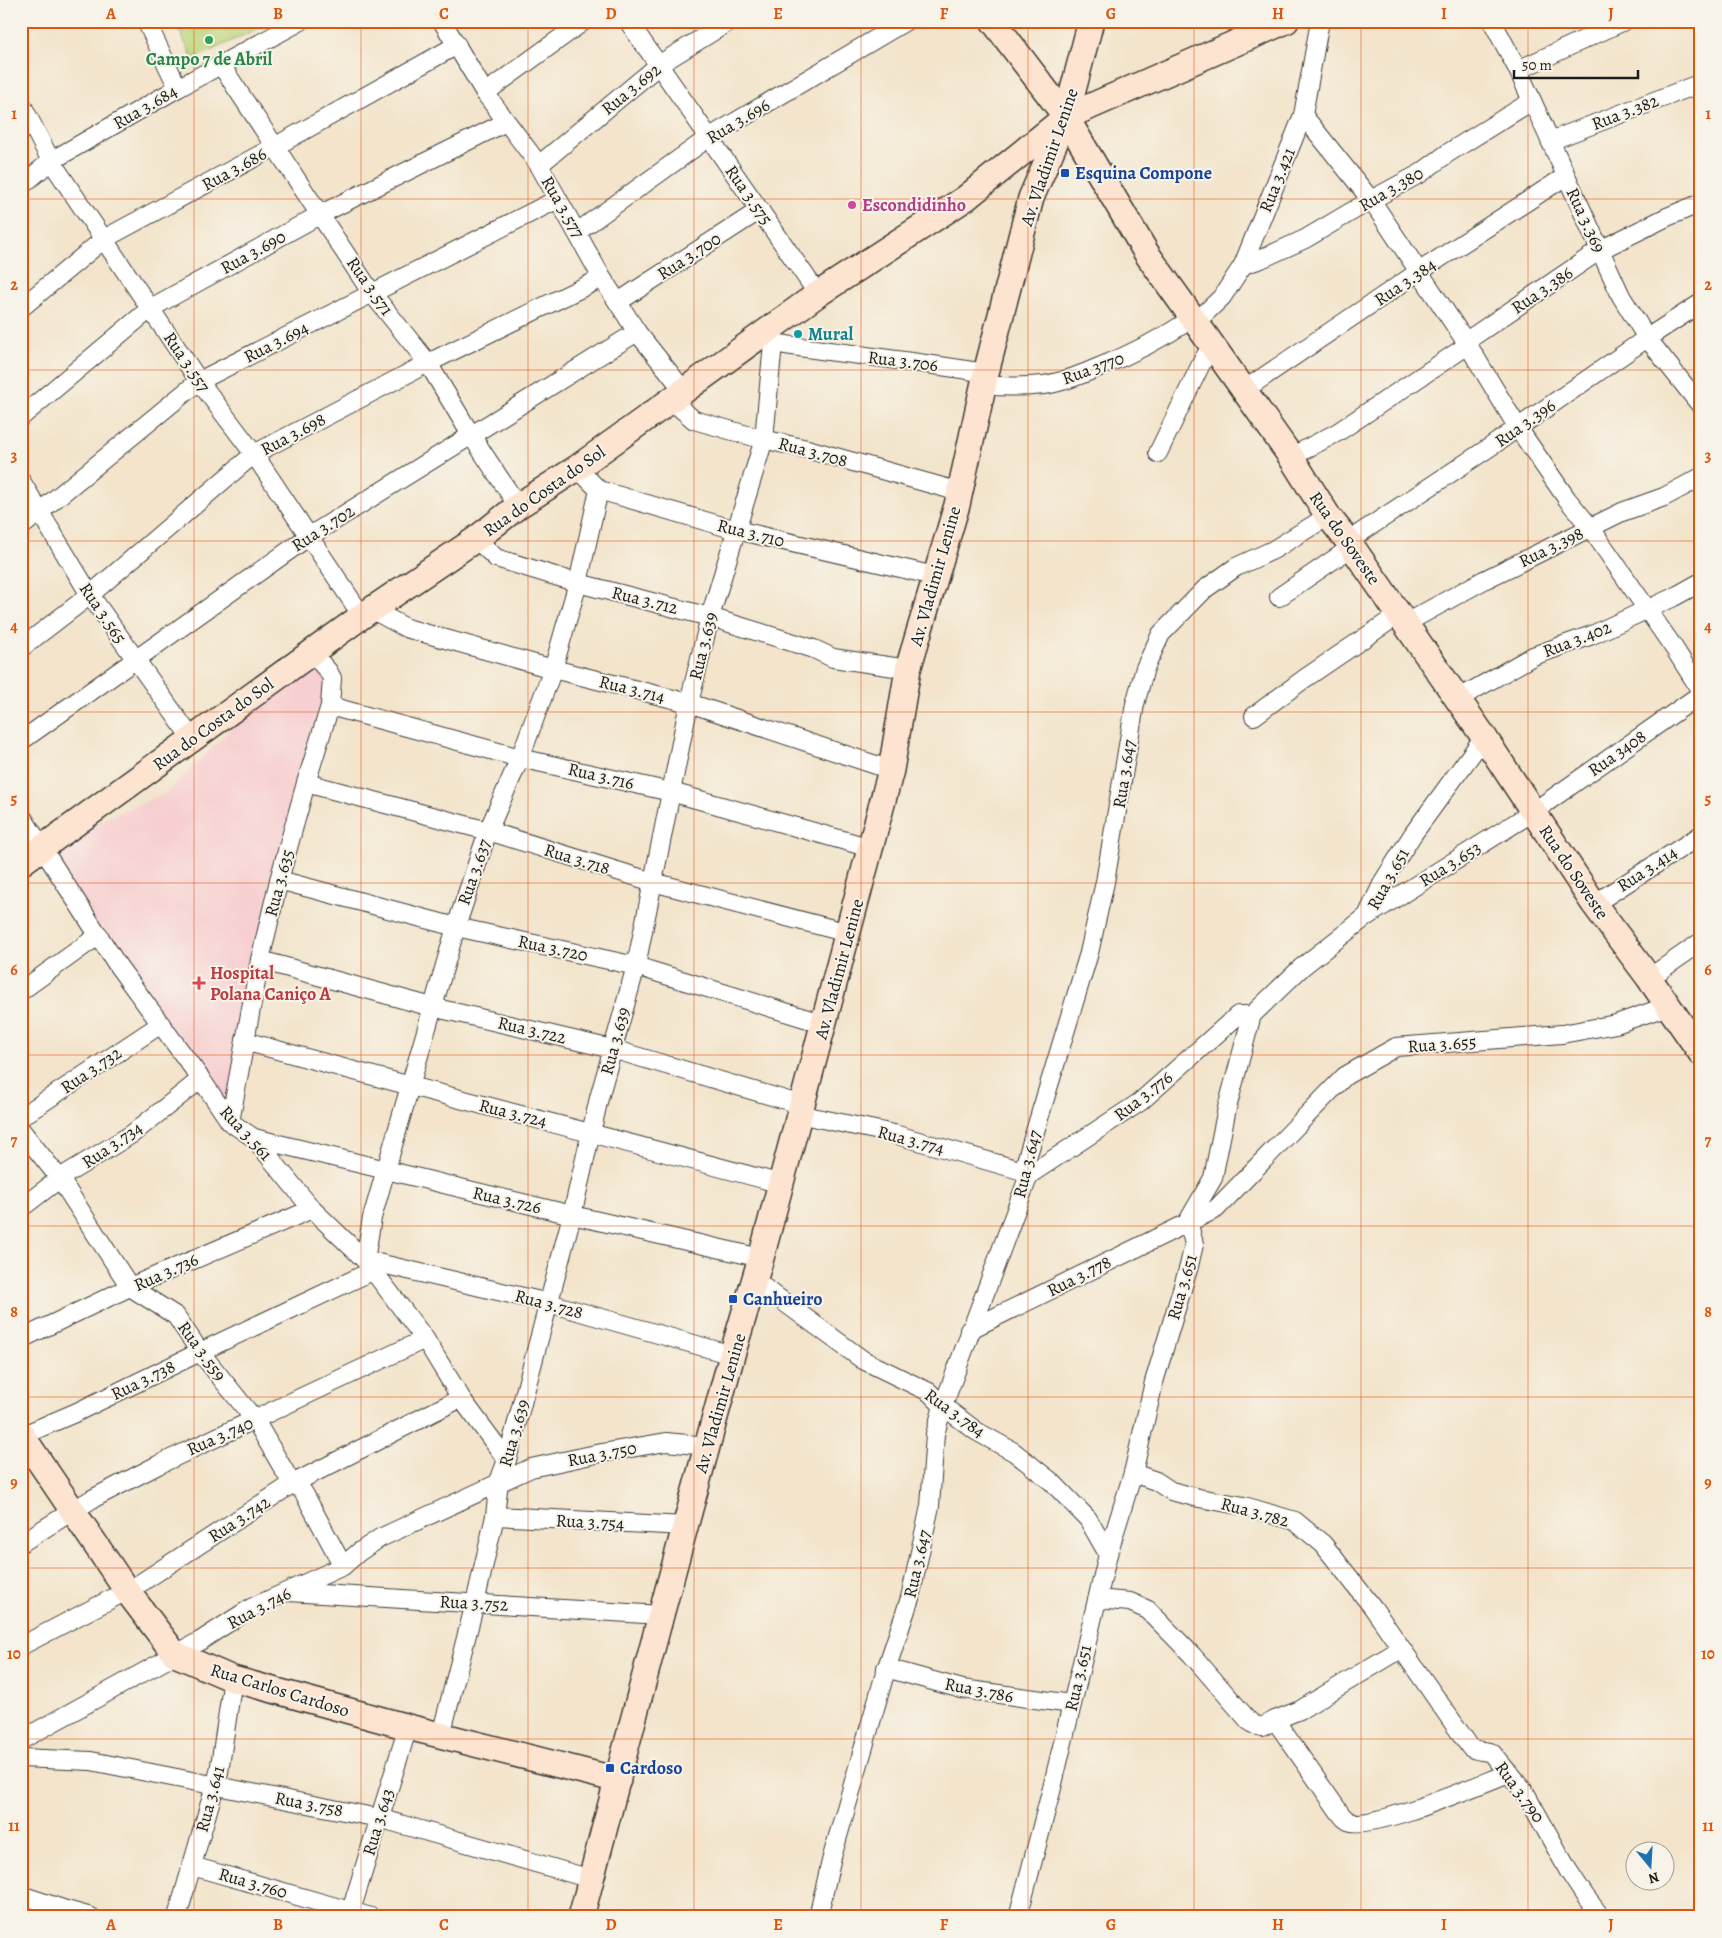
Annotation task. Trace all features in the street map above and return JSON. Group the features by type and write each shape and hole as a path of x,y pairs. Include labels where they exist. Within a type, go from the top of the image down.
{"street":[{"path":"146,21 178,88"},
{"name":"Rua 3.684","path":"21,186 51,161 178,88 301,21"},
{"name":"Rua 3.577","path":"442,21 485,93 539,165 602,278 678,396"},
{"path":"485,93 584,21"},
{"name":"Rua 3.575","path":"628,21 660,64 708,138 818,294"},
{"name":"Rua 3.692","path":"539,165 660,64 730,21"},
{"name":"Rua 3.696","path":"577,232 708,138 906,21"},
{"name":"Rua do Soveste","path":"994,21 1066,117 1147,254 1291,456 1328,516 1350,544 1456,700 1484,737 1594,904 1699,1048"},
{"name":"Av. Vladimir Lenine","path":"581,1917 660,1615 758,1269 892,770 908,669 960,492 985,379 1031,198 1066,117 1091,21"},
{"name":"Rua do Costa do Sol","path":"21,863 43,849 368,613 476,539 518,506 578,468 678,396 770,338 818,294 966,198 1066,117 1286,21"},
{"name":"Rua 3.421","path":"1195,320 1222,297 1243,265 1303,115 1320,21"},
{"name":"Rua 3.369","path":"1492,21 1518,70 1621,296 1647,338 1701,406"},
{"path":"1518,70 1624,21"},
{"name":"Rua 3.686","path":"21,308 104,239 457,45"},
{"name":"Rua 3.571","path":"221,65 371,292 428,363 471,435 518,506"},
{"name":"Rua 3.382","path":"1550,140 1701,83"},
{"name":"Rua 3.380","path":"1243,265 1305,239 1422,173 1448,153 1532,101"},
{"name":"Rua 3.557","path":"21,103 51,161 199,381 254,454 308,537 368,613"},
{"path":"1303,115 1372,200 1467,343 1518,428 1674,648 1701,692"},
{"name":"Rua 3.690","path":"21,417 151,308 321,214 506,122"},
{"name":"Rua 3.384","path":"1244,390 1420,271 1566,176"},
{"name":"Rua 3.694","path":"21,526 199,381 371,292 558,199"},
{"name":"Rua 3.386","path":"1291,456 1338,432 1600,250 1667,216 1701,202"},
{"name":"Rua 3.700","path":"618,302 760,210"},
{"name":"Rua 3.698","path":"21,648 90,595 254,454 428,363 602,278"},
{"name":"Rua 3.396","path":"1279,597 1350,544 1647,338 1701,304"},
{"name":"Rua 3770","path":"985,379 1012,388 1046,385 1070,379 1132,354 1195,320"},
{"name":"Rua 3.702","path":"21,742 308,537 637,332"},
{"name":"Rua 3.706","path":"770,338 834,353 926,363 985,379"},
{"name":"Rua 3.639","path":"441,1735 495,1516 499,1481 508,1460 572,1215 612,1049 636,966 689,703 710,617 764,439 770,338"},
{"path":"1158,453 1212,345"},
{"name":"Rua 3.708","path":"678,396 694,420 807,449 960,492"},
{"path":"578,468 599,490"},
{"name":"Rua 3.398","path":"1254,716 1304,679 1401,620 1411,619 1590,527 1622,512 1664,497 1701,477"},
{"name":"Rua 3.565","path":"21,481 90,595 192,739"},
{"name":"Rua 3.710","path":"599,490 736,530 935,576"},
{"name":"Rua 3.637","path":"368,1265 372,1218 408,1086 456,927 488,831 520,758 553,669 578,583 599,490"},
{"name":"Rua 3.647","path":"818,1917 832,1857 886,1668 910,1598 930,1506 935,1434 942,1406 1026,1173 1089,953 1105,882 1135,704 1145,668 1161,634 1205,589 1236,567 1273,550 1328,516"},
{"name":"Rua 3.712","path":"476,539 496,558 578,583 710,617 814,649 834,658 908,669"},
{"name":"Rua 3.402","path":"1456,700 1533,656 1592,635 1701,582"},
{"name":"Rua 3.714","path":"368,613 406,628 553,669 689,703 892,770"},
{"name":"Rua 3.635","path":"230,1122 260,960 279,880 330,706 332,678 312,653"},
{"name":"Rua 3408","path":"1533,812 1701,692"},
{"name":"Rua 3.716","path":"330,706 520,758 671,792 871,848"},
{"name":"Rua 3.651","path":"1252,1016 1302,967 1367,916 1384,880 1413,834 1484,737"},
{"name":"Rua 3.718","path":"306,783 488,831 654,882 848,933"},
{"name":"Rua 3.653","path":"1367,916 1533,812"},
{"name":"Rua 3.561","path":"21,815 118,966 201,1079 230,1122 254,1138 312,1209 368,1265 425,1339 461,1398 508,1460"},
{"name":"Rua 3.414","path":"1594,904 1701,835"},
{"name":"Rua 3.720","path":"279,880 456,927 636,966 824,1024"},
{"path":"21,991 99,936"},
{"path":"1649,978 1701,942"},
{"name":"Rua 3.722","path":"260,960 432,1007 612,1049 800,1110"},
{"name":"Rua 3.655","path":"1188,1221 1216,1209 1345,1076 1396,1047 1562,1034 1616,1024 1668,1006"},
{"name":"Rua 3.776","path":"1026,1173 1140,1102 1238,1015 1252,1016"},
{"path":"1188,1221 1213,1178 1227,1108 1252,1016"},
{"name":"Rua 3.732","path":"21,1117 161,1024"},
{"name":"Rua 3.724","path":"245,1042 408,1086 591,1132 781,1184"},
{"name":"Rua 3.734","path":"21,1208 60,1179 132,1134 201,1079"},
{"name":"Rua 3.774","path":"800,1110 894,1134 1026,1173"},
{"name":"Rua 3.559","path":"21,1130 60,1179 130,1287 176,1316 200,1352 256,1420 292,1484 301,1488 343,1566"},
{"name":"Rua 3.726","path":"254,1138 572,1215 758,1269"},
{"name":"Rua 3.736","path":"21,1338 130,1287 312,1209"},
{"name":"Rua 3.651","path":"1018,1917 1108,1554 1133,1473 1154,1382 1193,1251 1194,1244 1188,1221"},
{"name":"Rua 3.778","path":"970,1330 1188,1221"},
{"name":"Rua 3.728","path":"368,1265 549,1303 732,1356"},
{"name":"Rua 3.738","path":"21,1435 77,1412 200,1352 368,1265"},
{"name":"Rua 3.784","path":"758,1269 863,1360 929,1392 942,1406 976,1431 1014,1452 1052,1482 1088,1519 1108,1554"},
{"name":"Rua 3.740","path":"21,1543 72,1511 158,1465 425,1339"},
{"name":"Rua 3.742","path":"21,1646 127,1591 292,1484 461,1398"},
{"name":"Rua Carlos Cardoso","path":"21,1435 127,1591 175,1654 233,1679 408,1727 618,1780"},
{"name":"Rua 3.750","path":"499,1481 531,1468 666,1442 708,1446"},
{"name":"Rua 3.782","path":"1133,1473 1156,1481 1171,1491 1244,1506 1294,1521 1323,1544 1374,1609"},
{"name":"Rua 3.746","path":"21,1740 200,1641 251,1608 343,1566 359,1552 380,1538 499,1481"},
{"name":"Rua 3.754","path":"495,1516 685,1526"},
{"name":"Rua 3.752","path":"287,1592 660,1615"},
{"path":"1097,1599 1130,1602 1148,1610 1192,1655 1249,1721 1262,1727 1300,1710 1401,1649"},
{"name":"Rua 3.790","path":"1374,1609 1470,1747 1474,1750 1492,1753 1509,1773 1530,1802 1585,1896 1601,1917"},
{"name":"Rua 3.786","path":"886,1668 962,1689 1072,1704"},
{"name":"Rua 3.641","path":"177,1917 216,1785 233,1679"},
{"path":"1275,1720 1340,1813 1349,1822 1363,1822 1389,1817 1509,1773"},
{"name":"Rua 3.643","path":"350,1914 408,1727"},
{"name":"Rua 3.758","path":"21,1758 91,1761 379,1818 591,1879"},
{"name":"Rua 3.760","path":"192,1866 350,1914 371,1917"},
{"path":"21,1895 91,1917"}],"shaded area":[{"name":"Hospital Polana Caniço A","path":"311,651 331,683 231,1121 42,845 166,793"}],"green space":[{"name":"Campo 7 de Abril","path":"175,21 274,21 193,59"}],"place":[{"name":"Campo 7 de Abril","path":"209,40"},
{"name":"Esquina Compone","path":"1065,173"},
{"name":"Escondidinho","path":"852,205"},
{"name":"Mural","path":"798,334"},
{"name":"Hospital Polana Caniço A","path":"199,983"},
{"name":"Canhueiro","path":"733,1299"},
{"name":"Cardoso","path":"610,1768"}]}
